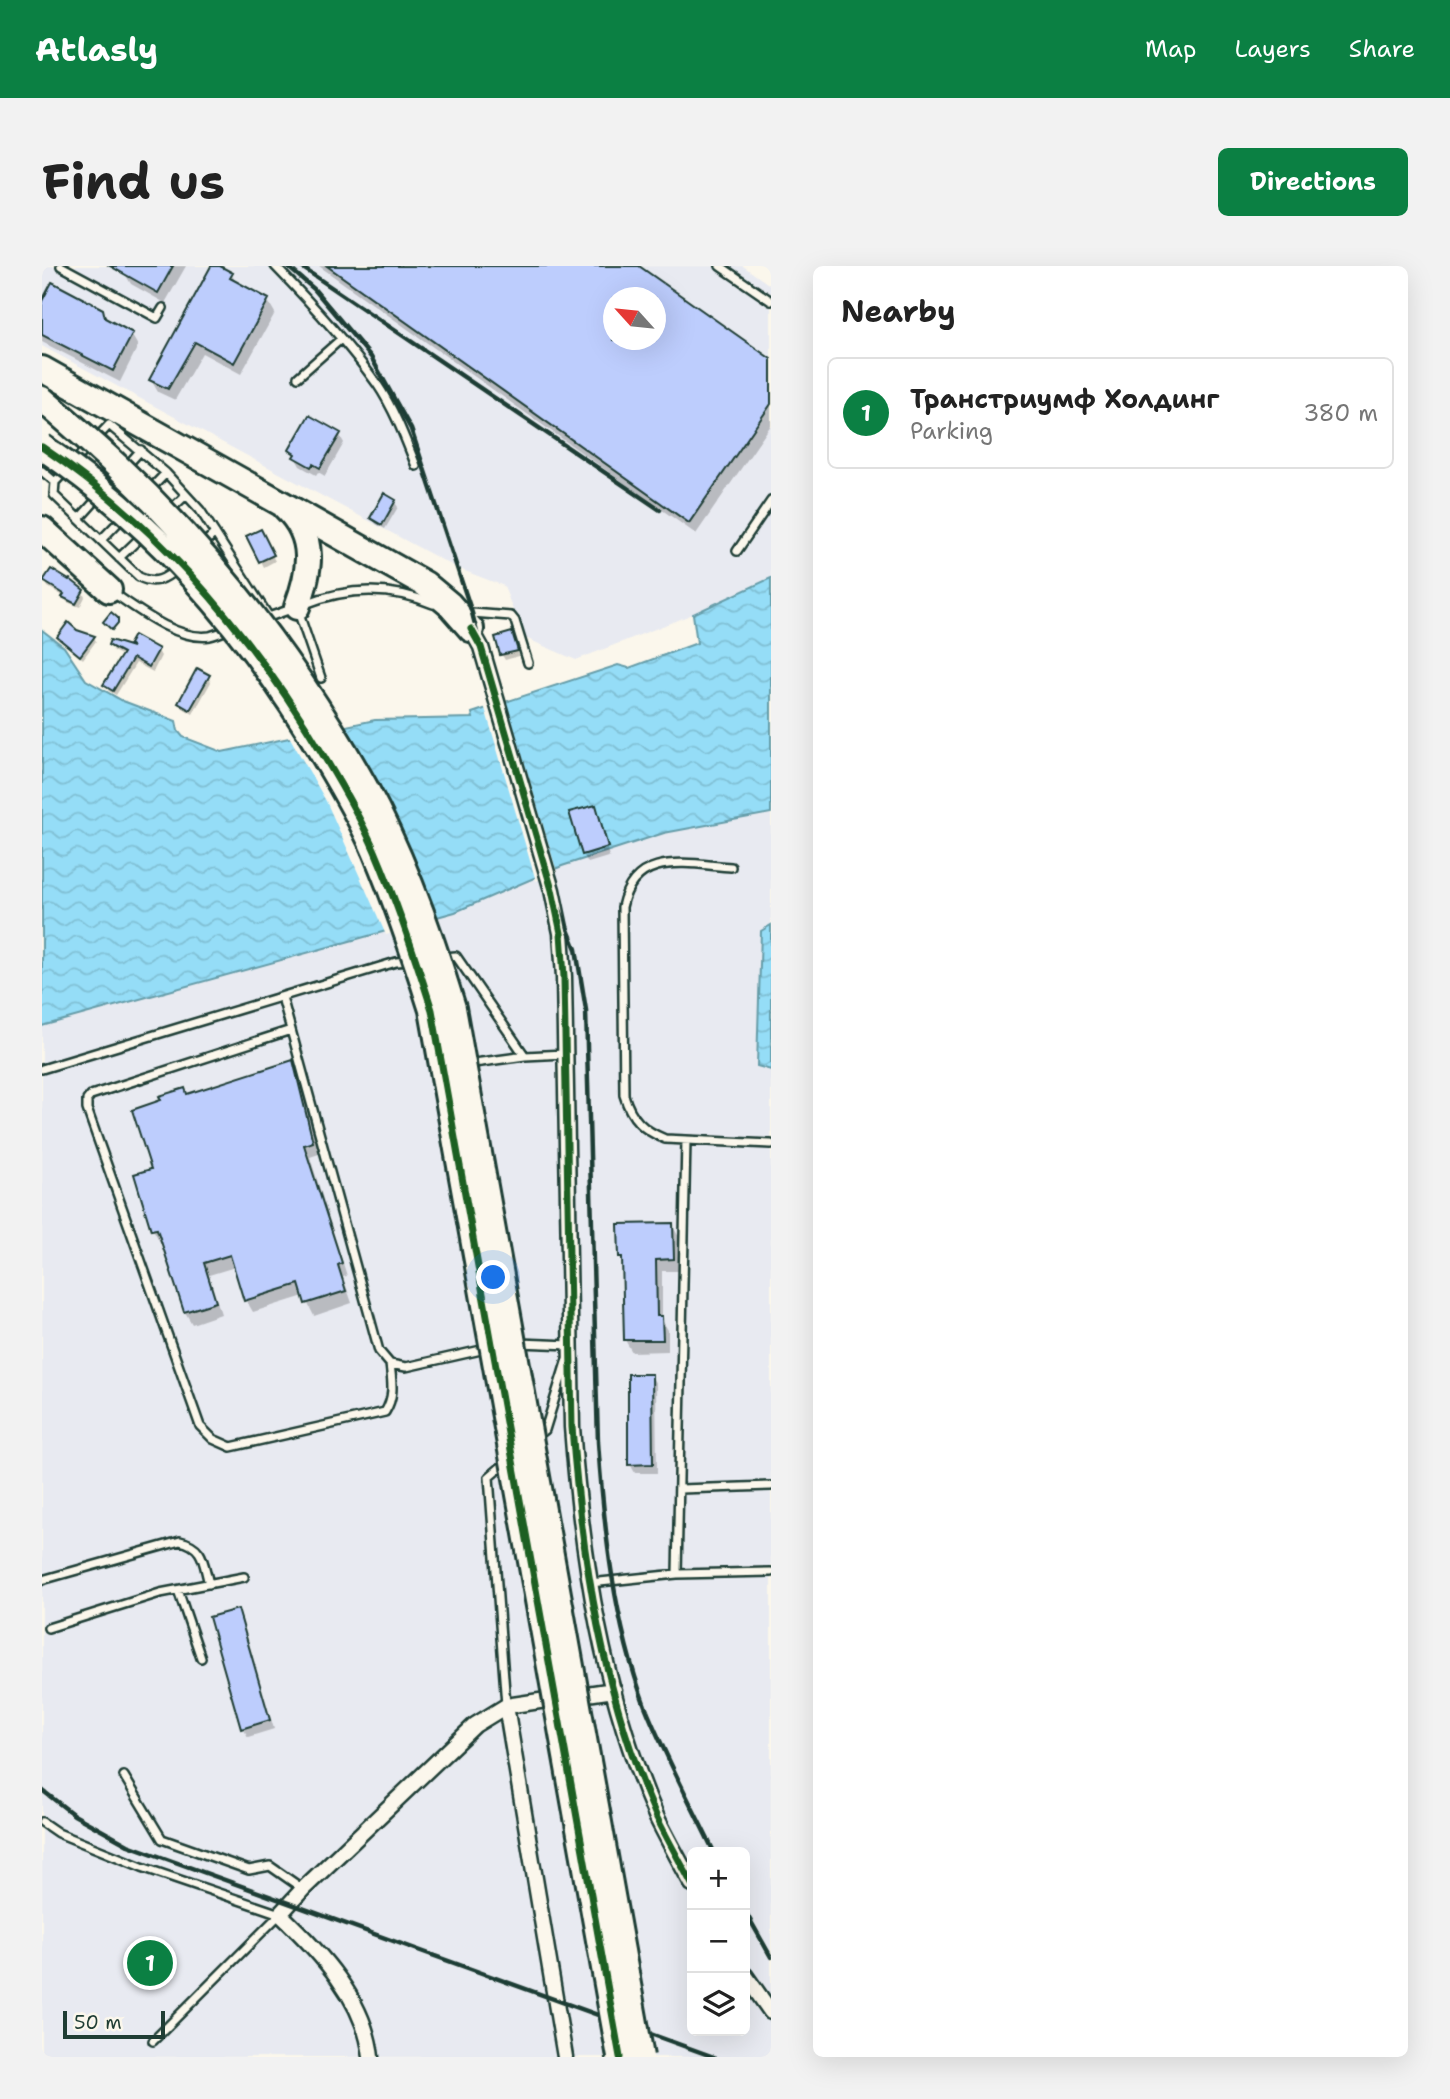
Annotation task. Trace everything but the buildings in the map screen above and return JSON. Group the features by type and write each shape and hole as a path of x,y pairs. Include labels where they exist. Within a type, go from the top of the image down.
{"highway":[{"path":"42,369 425,584 442,597 471,629"},
{"path":"42,399 118,467 199,551 280,651 366,789 411,885 433,945 453,1008 641,2057"},
{"path":"42,447 103,492 156,541 212,598 259,655 306,726 346,794 374,849 405,926 432,1010 620,2057"},
{"path":"278,500 301,527 309,553 308,575 296,607"},
{"path":"42,529 109,590"}],"street":[{"path":"471,629 481,647 552,890 562,953 574,1462 588,1583 596,1623 634,1760 648,1796 687,1874"},
{"path":"371,2057 355,2006 332,1969 280,1914 475,1725 506,1706 614,1690"},
{"path":"506,1706 565,2057"},
{"path":"750,1982 771,2012"}],"lane":[{"path":"61,266 158,318 163,308"},
{"path":"275,266 313,306 377,384 398,421 416,466"},
{"path":"720,266 771,301"},
{"path":"298,377 341,339"},
{"path":"215,533 168,577 153,582 139,577 54,495 55,482 109,425 166,473 200,510 215,533 269,617"},
{"path":"79,519 141,450"},
{"path":"42,471 55,482"},
{"path":"102,539 166,473"},
{"path":"119,558 186,495"},
{"path":"737,551 771,501"},
{"path":"64,561 161,623 198,636 209,636 269,617 330,594 372,590 397,592 437,605 471,629"},
{"path":"296,607 321,678"},
{"path":"471,629 472,613 511,616 528,663"},
{"path":"731,867 671,863 649,868 630,883 622,907 624,1095 636,1122 649,1133 665,1139 771,1144"},
{"path":"432,958 456,956 525,1056"},
{"path":"42,1069 396,962 420,960"},
{"path":"282,997 379,1351 390,1364 393,1390 391,1402 384,1412 231,1447 213,1439 200,1426 87,1109 87,1100 92,1095 291,1030"},
{"path":"432,1070 525,1056 565,1054"},
{"path":"677,1574 686,1140"},
{"path":"390,1364 406,1367 525,1342 571,1345 545,1430 526,1445"},
{"path":"506,1706 489,1477 517,1453"},
{"path":"680,1489 771,1486"},
{"path":"42,1580 180,1541 190,1543 199,1550 209,1584"},
{"path":"588,1583 677,1574 771,1572"},
{"path":"48,1628 178,1590 244,1577"},
{"path":"178,1590 201,1658"},
{"path":"124,1776 162,1839 249,1870 270,1866 303,1889"},
{"path":"42,1822 58,1833 142,1867 280,1914 153,2041"}],"shaded area":[{"path":"42,266 743,266 771,286 771,578 693,614 576,660 523,637 504,586 457,568 42,346"},
{"path":"771,813 771,925 761,931 757,1065 771,1070 771,2057 42,2057 42,1026 455,912 562,866 664,833"}],"water":[{"path":"771,578 771,813 664,833 562,866 455,912 42,1026 42,630 64,647 86,680 123,701 176,721 178,731 183,737 222,752 375,720 473,718 472,713 618,665 629,668 697,643 693,614"},
{"path":"771,925 771,1070 757,1066 761,931"}],"pier":[{"path":"505,697 557,872 536,881 484,705"},
{"path":"301,733 420,880 438,920 386,935 326,801 289,736"}],"railway":[{"path":"287,266 314,289 371,357 411,429 472,613 487,671"},
{"path":"300,266 660,510"},
{"path":"552,890 576,949 586,1010 598,1442 612,1576 625,1642 645,1706 712,1847"},
{"path":"42,1790 74,1815 128,1845 714,2057"},
{"path":"750,1920 771,1957"}],"cycle path":[{"path":"42,447 126,512 201,586 235,627 267,669 332,769 358,815 391,890 432,1010 620,2057"},
{"path":"471,629 481,647 552,890 561,933 572,1427 589,1577 622,1723 657,1818 687,1875"}],"place":[{"name":"Транстриумф Холдинг","path":"150,1963"}]}
